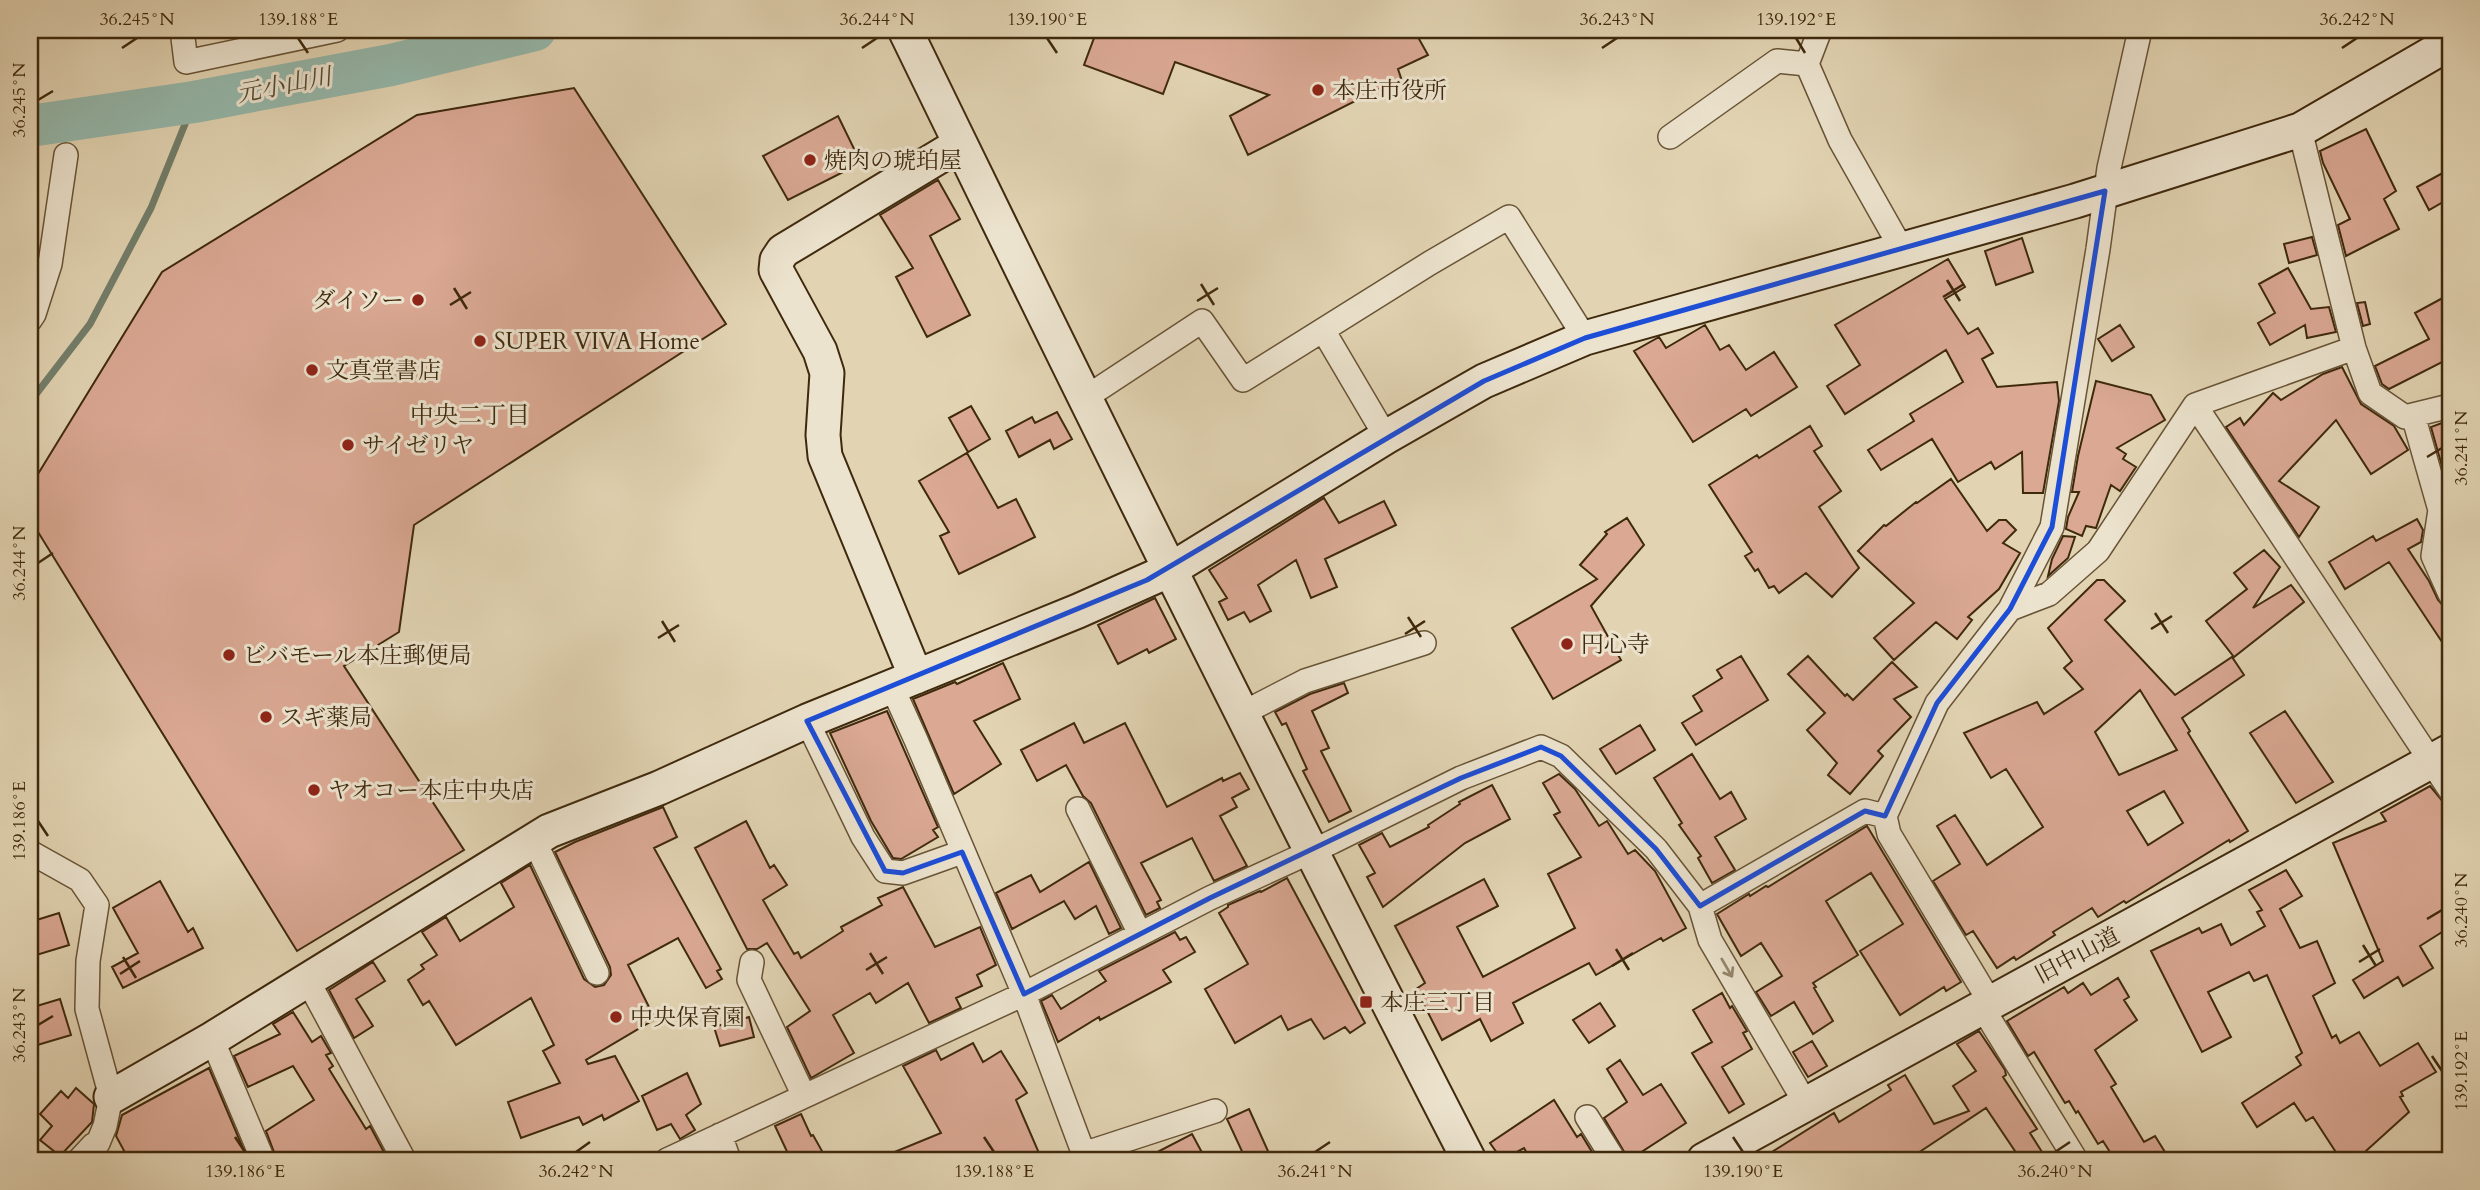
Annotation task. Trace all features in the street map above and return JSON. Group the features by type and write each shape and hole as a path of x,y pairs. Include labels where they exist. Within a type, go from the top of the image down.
{"street":[{"path":"182,30 186,62 337,30"},
{"path":"905,30 1241,714 1469,1160"},
{"path":"1820,30 1807,64 1840,140 1901,248"},
{"path":"2073,1159 1889,834 1885,816 1937,703 2011,608 2052,527 2115,133 2140,30"},
{"path":"111,1097 212,1039 549,831 659,788 807,721 1077,611 1170,570 1386,437 1484,381 1584,338 2105,191 2300,130 2450,43"},
{"path":"1670,137 1777,61 1807,64"},
{"path":"2300,130 2354,348 2370,393 2405,417 2450,407"},
{"path":"961,144 783,251 777,260 776,270 820,351 827,373 823,435 825,456 904,682 916,740 1024,994 1085,1157 1215,1111"},
{"path":"33,305 50,264 66,155"},
{"path":"1084,398 1202,321 1243,380 1472,237 1509,217 1584,338"},
{"path":"1323,330 1386,437"},
{"path":"2011,608 2049,594 2098,551 2195,405 2354,348"},
{"path":"2195,405 2441,756 2450,790"},
{"path":"2413,415 2440,510 2433,556 2450,594"},
{"path":"1241,714 1305,681 1424,643"},
{"path":"807,721 863,837 884,871 903,873 962,852"},
{"path":"667,1160 1024,994 1210,898 1461,778 1541,747 1560,756 1656,849 1700,906 1710,940 1806,1104"},
{"name":"旧中山道","path":"1704,1160 2441,756"},
{"path":"1078,809 1140,934"},
{"path":"1700,906 1865,811 1885,816"},
{"path":"534,840 597,973"},
{"path":"30,852 80,880 97,905 88,961 87,1009 111,1097 103,1152"},
{"path":"752,962 749,980 804,1096"},
{"path":"307,979 404,1160"},
{"path":"212,1039 263,1160"},
{"path":"1587,1117 1614,1160"},
{"path":"720,1135 729,1160"},
{"path":"79,1160 93,1145 103,1152"}],"highlighted area":[{"path":"2105,191 2052,527 2010,609 1937,703 1885,816 1865,811 1700,906 1656,849 1561,756 1541,747 1461,778 1210,898 1024,994 962,852 903,873 885,871 807,721 1147,580 1484,381 1585,338"}],"building":[{"name":"本庄市役所","path":"1097,30 1414,30 1428,55 1398,69 1401,78 1248,155 1230,116 1269,95 1175,62 1163,94 1084,65"},
{"path":"574,88 726,324 414,525 399,632 344,666 464,850 297,951 30,519 30,487 162,272 417,115"},
{"path":"838,116 861,163 788,200 763,156"},
{"path":"2366,129 2396,191 2384,199 2399,229 2346,256 2338,225 2350,219 2320,151"},
{"path":"2450,169 2450,198 2429,210 2417,187"},
{"path":"938,180 960,219 930,236 970,315 927,337 896,277 913,268 880,215"},
{"path":"2312,237 2317,255 2289,263 2284,244"},
{"path":"2022,238 2033,272 1996,285 1985,251"},
{"path":"1948,259 1965,287 1945,299 1968,334 1978,328 1993,353 1982,359 1997,387 2057,382 2059,401 2043,493 2023,493 2022,452 1995,469 1991,462 1958,482 1932,439 1881,470 1868,450 1914,421 1910,414 1963,382 1946,350 1845,414 1827,386 1860,365 1835,325"},
{"path":"2288,268 2311,309 2329,307 2336,332 2307,338 2305,325 2270,345 2258,323 2275,313 2259,284"},
{"path":"2450,294 2450,377 2442,362 2389,389 2382,384 2375,366 2429,339 2415,313"},
{"path":"2365,302 2370,324 2363,326 2357,303"},
{"path":"1705,325 1720,350 1729,345 1746,370 1774,352 1797,387 1751,416 1746,409 1693,442 1634,351 1659,337 1666,348"},
{"path":"2120,325 2134,347 2112,361 2098,339"},
{"path":"2342,367 2361,404 2394,426 2408,450 2371,474 2336,420 2279,481 2319,507 2299,537 2226,427 2240,418 2244,425 2273,393 2281,400 2323,374"},
{"path":"2096,381 2151,395 2165,420 2117,448 2126,454 2123,459 2136,467 2120,491 2111,485 2096,528 2086,526 2082,536 2066,529 2079,492 2072,492"},
{"path":"971,406 990,439 968,452 949,418"},
{"path":"1057,412 1072,439 1054,449 1050,440 1019,457 1006,431 1032,417 1035,423"},
{"path":"2450,420 2450,495 2431,427"},
{"path":"1810,426 1822,446 1814,451 1841,491 1819,507 1859,568 1832,597 1806,573 1779,593 1774,586 1769,588 1758,569 1755,571 1745,556 1752,552 1709,485"},
{"path":"967,453 998,508 1016,499 1035,537 959,574 940,536 949,532 919,481"},
{"path":"1951,479 1987,531 1999,520 2006,520 2016,530 2003,543 2020,553 1999,589 1968,617 1972,620 1957,639 1936,622 1894,660 1874,638 1914,603 1858,551 1884,525"},
{"path":"1324,498 1339,523 1384,501 1396,525 1325,559 1337,587 1311,598 1296,560 1258,585 1271,611 1250,622 1244,612 1228,620 1219,602 1227,598 1209,570"},
{"name":"円心寺","path":"1627,518 1644,545 1591,606 1621,660 1553,699 1512,628 1597,579 1580,565 1607,534 1605,532"},
{"path":"2417,519 2423,530 2421,542 2408,549 2438,600 2450,613 2450,654 2389,562 2345,589 2329,562 2373,536 2376,541"},
{"path":"2063,536 2075,537 2068,558 2048,576 2052,559"},
{"path":"2264,550 2280,567 2253,608 2291,585 2304,602 2234,657 2206,621 2247,589 2234,573"},
{"path":"2097,580 2104,580 2125,601 2105,620 2175,695 2232,657 2244,675 2182,718 2190,731 2188,733 2248,831 2098,917 2092,908 2053,932 2055,935 2016,960 2014,957 1997,968 1973,931 1966,935 1933,881 1960,864 1937,826 1955,815 1987,865 2043,827 2006,769 1991,778 1964,733 2037,702 2044,714 2083,689 2064,668 2072,661 2048,628","holes":["2140,690 2177,750 2119,775 2095,732","2164,791 2183,823 2148,845 2127,811"]},
{"path":"1155,598 1176,639 1149,653 1147,649 1118,664 1098,625"},
{"path":"1741,656 1768,700 1696,745 1682,723 1702,711 1693,696 1722,678 1717,670"},
{"path":"1808,656 1845,696 1847,694 1853,700 1892,662 1917,687 1894,699 1911,717 1878,751 1883,756 1850,794 1828,775 1837,763 1807,730 1825,713 1788,674"},
{"path":"1003,663 1020,699 974,721 1001,764 954,794 913,699 955,682 957,684"},
{"path":"1344,683 1348,693 1312,711 1329,748 1321,751 1351,811 1329,822 1303,771 1307,769 1286,723 1282,725 1275,712 1310,694"},
{"path":"887,711 938,827 933,830 938,837 901,859 893,858 871,821 830,733"},
{"path":"2285,711 2333,782 2296,803 2250,733"},
{"path":"1074,723 1084,743 1125,723 1167,807 1222,778 1223,781 1240,773 1249,789 1232,798 1237,807 1220,816 1247,866 1214,881 1192,838 1141,863 1161,900 1157,902 1160,908 1146,915 1091,803 1083,796 1066,765 1037,781 1021,750"},
{"path":"1640,725 1655,750 1616,774 1600,749"},
{"path":"1692,754 1720,799 1731,792 1746,819 1715,837 1735,870 1712,883 1698,858 1701,856 1679,825 1682,823 1654,778"},
{"path":"1559,774 1575,789 1599,826 1607,821 1628,854 1635,850 1655,871 1686,928 1663,941 1661,938 1596,975 1589,963 1513,1003 1523,1023 1491,1041 1480,1019 1442,1040 1416,989 1425,983 1395,926 1484,879 1498,906 1457,927 1483,977 1575,928 1548,874 1581,857 1554,815 1560,812 1543,783"},
{"path":"1492,785 1510,819 1465,843 1383,907 1367,877 1375,873 1359,845 1382,833 1390,847 1429,827 1428,825 1460,804 1459,802"},
{"path":"2430,786 2450,810 2450,927 2420,946 2433,968 2403,986 2398,977 2364,998 2353,980 2383,961 2333,843 2386,821 2381,813"},
{"path":"663,807 677,837 654,848 721,969 717,971 722,979 706,988 678,938 628,965 655,1019 586,1060 588,1064 615,1056 639,1101 604,1120 602,1115 583,1125 579,1117 521,1138 508,1102 560,1083 543,1051 554,1045 531,998 456,1045 429,1001 423,1005 408,980 424,969 421,965 437,955 422,932 446,917 460,941 514,907 501,883 530,865 584,979 595,987 604,985 611,975 610,967 555,852"},
{"path":"746,821 770,868 774,865 787,885 763,900 794,954 798,952 801,958 843,931 841,927 882,905 878,898 903,887 935,947 980,927 996,965 977,975 982,986 956,998 961,1008 929,1023 908,983 876,1003 870,993 833,1015 854,1053 811,1078 787,1027 810,1011 767,943 757,949 747,949 695,848"},
{"path":"1867,826 1961,982 1946,991 1944,987 1900,1015 1860,951 1903,924 1871,873 1826,901 1858,955 1813,983 1833,1021 1813,1034 1794,1002 1771,1016 1756,992 1782,976 1761,943 1741,956 1717,914 1749,894 1750,896 1768,887"},
{"path":"1089,862 1121,928 1109,934 1096,906 1075,919 1064,901 1012,929 996,893 1031,875 1040,892"},
{"path":"2286,870 2302,896 2280,909 2300,948 2317,941 2335,983 2313,996 2332,1038 2336,1035 2340,1043 2359,1032 2380,1066 2418,1043 2436,1072 2401,1092 2403,1096 2400,1097 2409,1112 2356,1160 2341,1160 2313,1117 2306,1121 2294,1103 2257,1127 2242,1103 2301,1065 2296,1057 2302,1053 2267,975 2254,981 2249,972 2208,992 2231,1037 2202,1052 2151,951 2199,928 2202,933 2221,924 2231,945 2265,926 2257,912 2262,910 2249,890"},
{"path":"1287,878 1365,1023 1350,1033 1345,1027 1324,1039 1311,1019 1288,1030 1281,1016 1235,1043 1205,989 1248,964 1219,913 1228,905"},
{"path":"160,881 188,932 193,928 203,948 123,988 112,967 138,953 113,908"},
{"path":"59,913 69,945 30,957 30,922"},
{"path":"1175,932 1180,940 1186,937 1195,952 1163,970 1171,982 1100,1020 1099,1017 1058,1042 1041,1001 1052,995 1061,1009 1106,981 1099,971"},
{"path":"373,962 385,981 356,999 373,1026 354,1038 329,990"},
{"path":"2118,978 2129,997 2124,1000 2137,1020 2095,1050 2116,1084 2111,1087 2144,1142 2155,1136 2170,1160 2115,1160 2103,1141 2098,1144 2078,1111 2076,1113 2069,1101 2065,1103 2034,1052 2028,1056 2007,1021 2064,987 2068,993 2083,983 2091,995"},
{"path":"1722,993 1747,1031 1743,1033 1752,1049 1722,1067 1744,1104 1729,1113 1692,1053 1712,1042 1693,1010"},
{"path":"60,999 71,1035 34,1046 30,1031 30,1008"},
{"path":"1600,1003 1615,1026 1589,1043 1573,1020"},
{"path":"293,1012 312,1042 321,1036 331,1053 326,1055 333,1066 329,1069 366,1129 370,1126 386,1156 380,1160 277,1160 266,1131 314,1100 293,1066 248,1087 234,1056 280,1034 273,1024"},
{"path":"749,1017 754,1037 720,1046 714,1027"},
{"path":"1979,1031 2005,1070 2006,1075 2003,1077 2037,1129 2030,1133 2047,1160 2021,1160 1986,1108 1918,1153 1923,1160 1759,1160 1834,1113 1839,1122 1891,1090 1888,1085 1905,1075 1934,1124 1969,1111 1953,1086 1976,1071 1957,1044"},
{"path":"1812,1041 1827,1066 1808,1077 1793,1052"},
{"path":"973,1043 983,1062 1001,1051 1027,1093 1016,1100 1042,1160 875,1160 941,1133 903,1066 936,1050 941,1060"},
{"path":"1620,1060 1643,1095 1661,1084 1686,1123 1629,1160 1604,1118 1627,1102 1607,1069"},
{"path":"209,1068 248,1160 129,1160 116,1136 122,1115"},
{"path":"687,1073 701,1104 686,1115 695,1130 680,1139 671,1124 657,1130 642,1096"},
{"path":"76,1088 94,1104 92,1122 60,1156 40,1140 52,1126 40,1114 61,1091 68,1098"},
{"path":"1554,1100 1577,1137 1581,1134 1592,1152 1579,1160 1531,1160 1524,1148 1502,1160 1490,1143"},
{"path":"1249,1109 1272,1160 1246,1160 1227,1119"},
{"path":"801,1114 811,1136 813,1135 822,1151 820,1152 824,1160 791,1160 775,1126"},
{"path":"1192,1134 1206,1160 1142,1160"}],"waterway":[{"name":"元小山川","path":"30,126 194,102 391,65 535,30"},
{"path":"30,402 90,324 151,208 194,102"}],"place":[{"name":"本庄市役所","path":"1318,90"},
{"name":"焼肉の琥珀屋","path":"810,160"},
{"name":"ダイソー","path":"418,300"},
{"name":"SUPER VIVA Home","path":"480,341"},
{"name":"文真堂書店","path":"312,370"},
{"name":"サイゼリヤ","path":"348,445"},
{"name":"円心寺","path":"1567,644"},
{"name":"ビバモール本庄郵便局","path":"229,655"},
{"name":"スギ薬局","path":"266,717"},
{"name":"ヤオコー本庄中央店","path":"314,790"},
{"name":"本庄三丁目","path":"1366,1002"},
{"name":"中央保育園","path":"616,1017"}],"district":[{"name":"中央二丁目","path":"470,415"}]}
